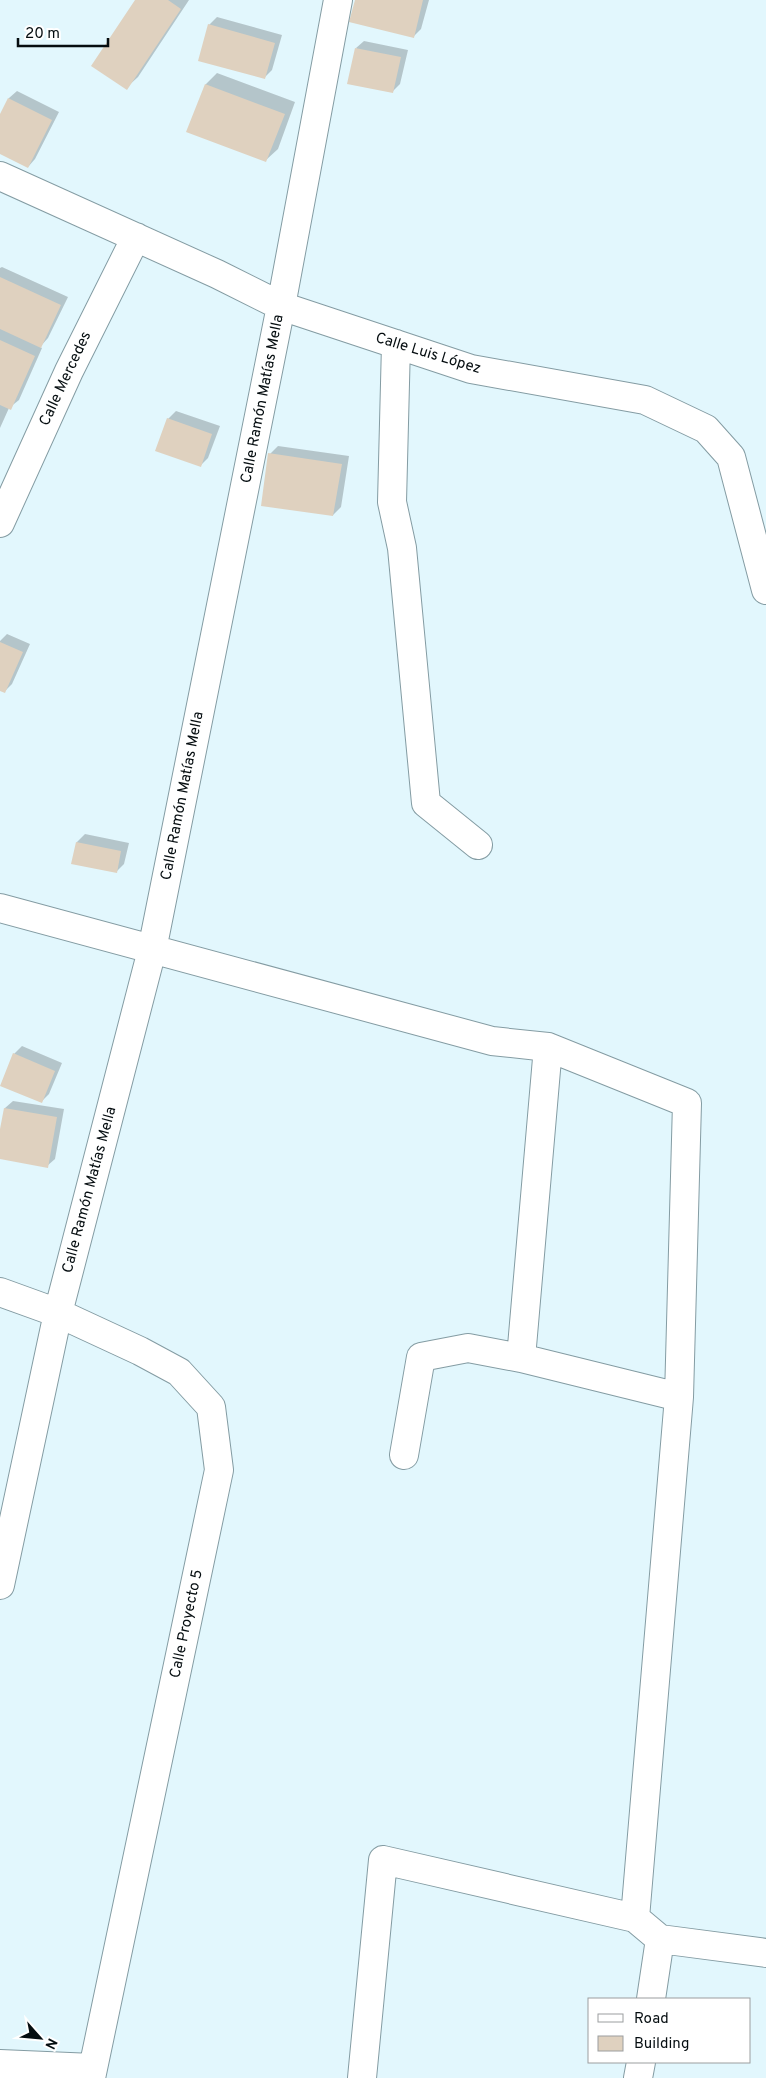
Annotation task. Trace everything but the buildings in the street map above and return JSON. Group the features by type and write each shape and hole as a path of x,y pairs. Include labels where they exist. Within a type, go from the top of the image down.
{"street":[{"name":"Calle Ramón Matías Mella","path":"0,1585 58,1313 152,950 281,306 338,0"},
{"name":"Calle Luis López","path":"0,176 281,306 471,370 645,400 706,429 731,456 766,590"},
{"name":"Calle Mercedes","path":"0,522 69,371 136,238"},
{"path":"396,344 392,502 402,548 426,803 478,845"},
{"path":"0,908 492,1041 548,1047 687,1103 679,1397 635,1918"},
{"path":"521,1358 548,1047"},
{"name":"Calle Proyecto 5","path":"0,1292 58,1313 140,1351 179,1372 210,1407 219,1470 92,2073"},
{"path":"404,1455 421,1357 468,1348 521,1358 679,1397"},
{"path":"362,2078 383,1860 635,1918 660,1939 766,1953"},
{"path":"651,1998 660,1939"},
{"path":"638,2078 641,2063"},
{"path":"0,2064 92,2073"}]}
